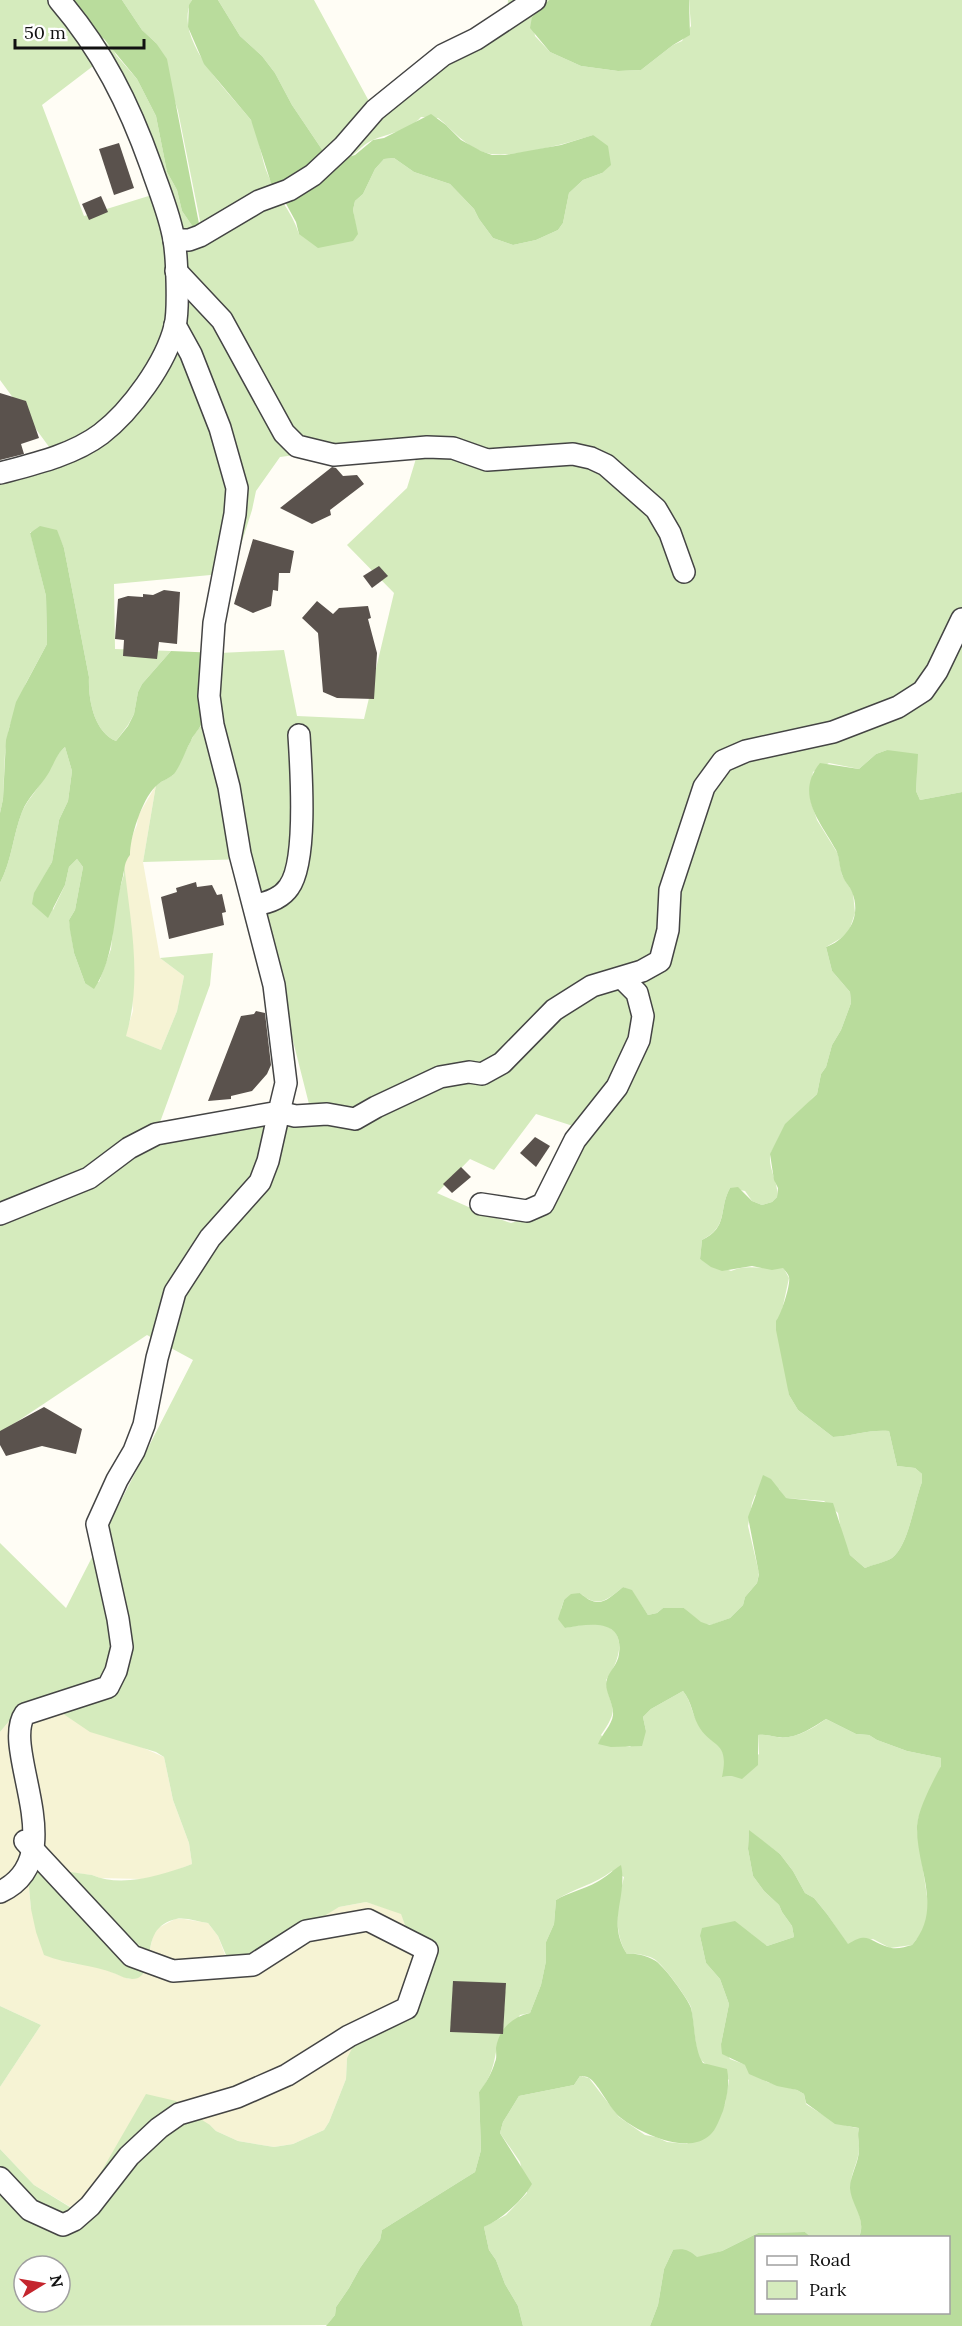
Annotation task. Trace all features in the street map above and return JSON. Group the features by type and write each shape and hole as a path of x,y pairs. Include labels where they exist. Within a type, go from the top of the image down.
{"street":[{"path":"0,473 49,459 78,447 100,434 117,420 146,385 162,359 175,326 174,240 143,144 114,78 82,27 59,0"},
{"path":"174,240 189,240 200,236 259,201 289,190 313,175 343,147 375,110 443,55 476,39 535,0"},
{"path":"176,271 222,320 284,433 297,446 333,456 427,447 453,448 487,460 573,454 591,458 606,465 656,509 670,533 684,573"},
{"path":"0,1892 14,1885 25,1869 25,1841 4,1751 7,1730 15,1719 25,1714 108,1687 116,1671 122,1647 97,1524 117,1480 134,1451 144,1425 153,1376 176,1292 210,1238 260,1182 268,1161 286,1083 274,986 240,854 229,787 213,725 209,696 214,623 236,514 237,488 220,428 191,354 175,326"},
{"path":"0,1214 89,1178 129,1148 156,1134 279,1112 295,1116 327,1114 355,1119 440,1077 469,1072 482,1074 502,1064 554,1010 592,986 642,971 660,961 668,930 670,890 704,787 723,761 746,751 833,732 898,707 923,691 937,671 962,619"},
{"path":"254,905 268,903 279,897 289,887 295,876 302,832 299,735"},
{"path":"481,1204 527,1211 543,1204 576,1140 617,1087 639,1040 643,1016 638,993 622,978"},
{"path":"0,2178 30,2210 63,2225 74,2220 90,2206 129,2156 159,2128 179,2114 237,2097 287,2075 349,2036 407,2008 427,1950 368,1920 306,1931 254,1965 173,1971 132,1956 25,1841"}],"shaded area":[{"path":"156,785 143,862 160,958 184,976 177,1011 161,1050 125,1036 133,1011 124,863 130,855 130,846 138,816"},
{"path":"59,1711 164,1757 173,1800 189,1843 192,1864 161,1876 142,1879 100,1878 27,1867 31,1909 70,1963 97,1966 129,1979 139,1977 145,1971 153,1936 158,1928 175,1919 208,1923 218,1936 227,1960 339,1907 366,1902 401,1913 423,1975 347,2058 346,2079 324,2130 293,2144 274,2147 238,2141 216,2131 210,2125 79,2212 34,2185 0,2149 0,2087 41,2025 0,2006 0,1732 15,1714"}],"green space":[{"path":"0,0 51,0 112,47 137,79 156,116 167,172 177,190 182,211 193,227 201,226 178,111 156,43 142,30 122,0 192,0 188,15 189,31 196,47 217,80 251,120 268,175 299,234 357,234 353,210 355,201 363,194 375,169 384,159 394,158 414,172 450,184 474,209 493,238 513,245 536,240 558,230 563,223 569,193 583,180 602,173 593,135 538,150 494,154 483,152 470,145 438,118 421,117 411,126 373,140 353,155 336,162 327,157 292,105 275,73 262,56 240,36 218,0 314,0 377,116 507,11 508,0 549,0 532,17 535,36 550,52 581,66 618,71 641,70 673,45 682,41 691,26 689,0 962,0 962,792 920,800 916,791 917,766 887,750 876,754 859,769 829,763 813,772 811,802 817,820 838,854 842,875 853,893 855,913 848,934 826,947 832,971 850,992 851,1003 841,1030 832,1045 826,1067 821,1074 817,1094 786,1126 771,1153 770,1161 777,1187 777,1197 772,1202 762,1205 752,1201 745,1191 730,1188 720,1223 710,1235 702,1240 700,1259 731,1271 744,1268 783,1267 789,1278 781,1315 789,1395 798,1410 833,1437 889,1431 897,1466 915,1468 922,1474 922,1482 907,1534 898,1552 889,1560 865,1568 850,1555 842,1536 838,1513 824,1501 785,1498 779,1489 755,1495 748,1526 759,1573 757,1583 745,1597 743,1605 730,1618 711,1625 701,1623 684,1608 663,1608 657,1613 648,1615 632,1591 623,1587 607,1599 597,1602 580,1593 564,1600 561,1609 565,1628 598,1624 615,1632 618,1639 618,1656 606,1680 613,1712 601,1735 611,1746 630,1747 646,1731 643,1717 651,1709 683,1691 697,1721 723,1752 725,1760 723,1777 732,1776 759,1754 758,1735 790,1737 809,1730 826,1719 856,1734 869,1735 907,1751 941,1758 941,1766 918,1819 917,1829 929,1910 924,1930 912,1945 890,1948 873,1939 848,1945 814,1898 805,1893 780,1854 749,1831 748,1849 753,1876 764,1891 779,1905 792,1926 794,1937 767,1946 751,1934 700,1936 706,1963 720,1979 729,2004 721,2044 730,2059 746,2065 767,2082 797,2090 804,2094 806,2104 818,2112 838,2123 859,2128 859,2151 851,2183 861,2230 859,2236 810,2236 805,2232 758,2233 722,2251 697,2258 673,2250 664,2269 658,2305 650,2326 523,2326 518,2306 489,2250 484,2227 506,2215 527,2193 520,2162 500,2133 503,2122 519,2096 574,2085 580,2076 589,2078 619,2117 645,2135 667,2142 687,2144 725,2104 729,2080 699,2058 691,2007 685,1997 658,1962 645,1955 627,1954 622,1945 618,1916 624,1877 612,1871 556,1900 554,1924 546,1942 546,1961 541,1985 530,2013 520,2015 497,2048 488,2078 479,2092 481,2150 475,2172 382,2230 380,2240 360,2268 336,2307 335,2315 327,2325 0,2326 0,2149 34,2185 78,2212 146,2094 176,2101 216,2131 238,2141 274,2147 293,2144 324,2130 346,2079 347,2058 355,2043 392,2011 423,1975 401,1914 366,1902 339,1907 257,1957 228,1960 218,1936 208,1923 176,1919 164,1924 157,1931 144,1973 135,1979 44,1955 31,1909 27,1866 92,1875 104,1879 129,1880 168,1872 192,1864 189,1843 173,1800 164,1757 156,1752 90,1732 59,1711 15,1714 0,1732 0,1543 66,1608 193,1360 147,1335 0,1433 0,883 19,821 26,804 65,747 72,771 68,801 59,820 52,862 46,873 53,910 65,885 69,867 77,859 83,867 75,910 69,920 74,953 85,983 99,982 111,949 116,902 124,874 124,863 134,950 134,993 126,1036 161,1050 177,1011 184,976 160,958 213,953 210,985 159,1125 311,1112 247,859 143,862 156,785 173,775 201,726 219,653 284,650 297,716 364,719 394,593 347,545 407,488 418,452 326,451 280,457 256,491 232,573 114,584 115,649 171,651 142,684 138,692 134,714 116,741 102,730 91,705 89,677 64,548 56,530 30,532 46,596 47,644 26,683 9,728 0,813 0,476 55,455 0,380","holes":["101,60 142,115 168,190 84,216 42,105","536,1114 573,1126 527,1218 511,1223 437,1193 470,1159 494,1170"]},
{"path":"51,0 122,0 142,30 156,43 167,59 201,234 182,211 177,190 167,172 156,116 137,79 104,39"},
{"path":"192,0 218,0 240,36 262,56 275,73 292,105 327,157 336,161 355,155 373,140 384,138 431,114 461,140 492,155 505,155 561,145 593,135 608,146 611,165 602,173 583,180 569,193 563,223 558,230 536,240 513,245 493,238 474,209 450,184 414,172 394,158 384,159 375,169 363,194 355,201 353,210 358,234 353,241 318,248 299,234 296,222 284,200 271,183 251,120 204,64 188,27 189,5"},
{"path":"549,0 689,0 690,35 641,70 618,71 581,66 550,52 530,28 532,17"},
{"path":"40,526 57,530 64,548 89,677 91,705 98,723 108,737 116,741 128,726 134,714 138,692 142,684 171,651 219,653 205,718 176,770 172,776 157,785 150,793 138,819 130,855 125,865 110,948 94,989 85,983 74,953 70,930 69,920 75,910 83,867 77,859 69,867 65,885 48,918 32,904 34,893 52,862 59,820 68,801 72,771 65,747 25,807 0,883 0,813 3,799 6,740 16,702 47,644 46,596 30,533"},
{"path":"887,750 918,754 916,791 920,800 962,792 962,2326 650,2326 658,2305 664,2269 673,2250 686,2250 697,2257 722,2251 758,2233 805,2232 810,2236 755,2236 755,2314 950,2314 950,2236 859,2236 860,2218 850,2188 859,2152 859,2128 835,2124 806,2103 804,2094 749,2074 745,2065 722,2054 721,2044 729,2004 720,1979 706,1963 700,1936 702,1928 735,1921 767,1946 794,1937 792,1926 779,1905 764,1891 753,1876 748,1849 749,1830 780,1854 805,1893 814,1898 848,1944 860,1938 868,1938 891,1948 912,1945 926,1917 927,1902 918,1842 918,1819 926,1795 941,1766 941,1758 907,1751 869,1735 856,1734 826,1719 790,1737 758,1735 758,1765 742,1779 732,1776 722,1777 724,1765 721,1750 703,1733 683,1691 651,1709 643,1717 646,1731 642,1746 611,1747 598,1744 613,1715 606,1683 618,1658 619,1642 616,1634 610,1628 584,1625 565,1628 558,1619 564,1600 571,1594 580,1593 598,1602 607,1599 623,1587 632,1590 648,1615 657,1613 663,1608 684,1608 701,1622 710,1625 730,1618 743,1605 745,1597 757,1583 759,1574 748,1517 763,1475 771,1479 786,1498 833,1503 850,1555 865,1568 892,1558 898,1552 907,1534 922,1482 922,1474 915,1468 897,1466 889,1431 833,1437 798,1410 789,1395 776,1330 776,1321 789,1286 787,1273 783,1268 772,1270 752,1266 722,1271 700,1259 702,1240 720,1224 730,1188 738,1187 752,1201 762,1205 772,1202 777,1197 778,1188 774,1180 770,1154 785,1124 817,1094 821,1074 826,1067 832,1045 841,1030 851,1003 850,992 832,971 826,947 841,938 851,926 855,901 842,874 836,850 817,819 809,786 820,763 859,769 876,754"},
{"path":"621,1865 622,1888 618,1931 627,1954 648,1957 663,1968 691,2008 696,2044 703,2063 727,2069 727,2096 718,2124 710,2135 701,2141 677,2143 652,2136 621,2118 588,2077 580,2076 574,2085 519,2096 503,2122 500,2133 532,2184 511,2209 484,2227 489,2250 518,2306 523,2326 326,2326 335,2315 336,2307 360,2268 380,2240 382,2230 475,2172 481,2150 479,2092 492,2070 496,2059 496,2048 503,2030 518,2017 530,2013 541,1985 546,1961 546,1942 554,1924 556,1900 597,1882"},
{"path":"0,2006 41,2025 0,2087"}],"building":[{"path":"119,143 134,188 114,195 99,149"},
{"path":"101,196 108,212 89,220 82,204"},
{"path":"0,393 26,401 39,438 21,444 24,454 0,460"},
{"path":"332,467 343,476 357,475 364,484 330,510 331,515 312,524 280,508"},
{"path":"253,539 294,551 290,573 279,573 278,591 273,590 271,606 253,613 234,604"},
{"path":"379,566 388,576 372,588 363,576"},
{"path":"164,590 180,592 177,644 159,642 157,659 123,656 124,640 115,639 118,599 128,596 143,597 143,594 153,595"},
{"path":"317,601 333,614 339,608 368,606 371,618 368,619 377,653 374,699 337,698 323,692 318,633 302,618"},
{"path":"196,882 197,887 212,885 217,895 222,894 226,912 222,913 224,925 169,939 161,897 177,892 176,888"},
{"path":"256,1011 265,1013 271,1065 267,1074 252,1091 231,1096 231,1099 208,1101 241,1016 254,1014"},
{"path":"535,1137 550,1146 536,1167 520,1153"},
{"path":"461,1167 471,1177 452,1193 443,1184"},
{"path":"44,1407 82,1429 76,1454 42,1446 6,1456 0,1445 0,1431"},
{"path":"453,1981 506,1983 503,2034 450,2032"}]}
